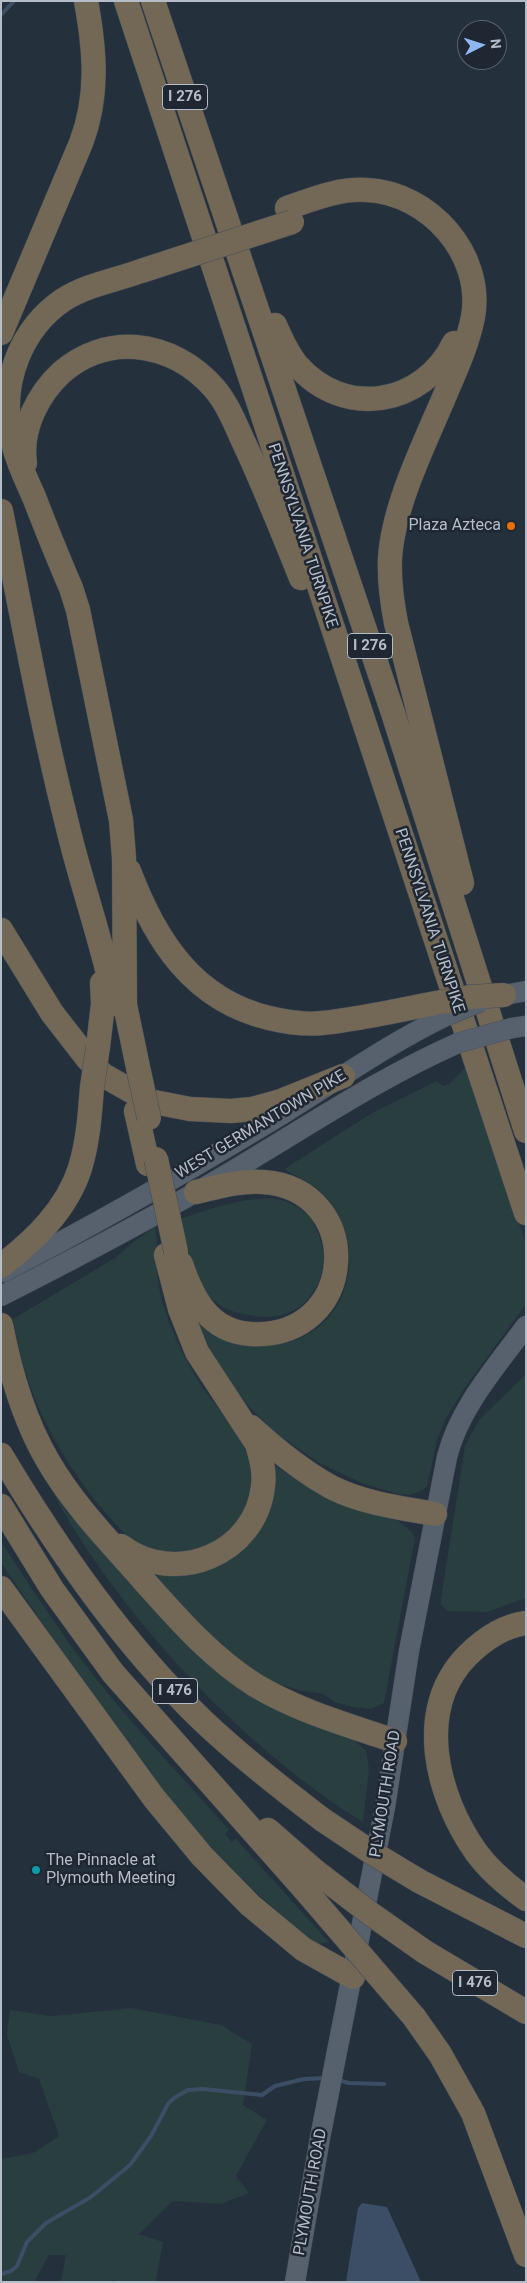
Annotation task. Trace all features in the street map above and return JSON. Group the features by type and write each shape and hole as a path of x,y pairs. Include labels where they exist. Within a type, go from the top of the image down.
{"highway":[{"path":"1,333 77,152 90,116 94,90 94,60 86,1"},
{"name":"PENNSYLVANIA TURNPIKE","path":"126,1 279,461 348,680 526,1213"},
{"name":"PENNSYLVANIA TURNPIKE","path":"153,1 390,704 526,1131"},
{"path":"1,353 30,312 46,297 77,279 139,265 289,215 331,194 356,190 377,190 406,199 427,212 446,230 463,254 472,280 474,303 469,330 398,516 390,559 390,580 392,601 401,643 470,912 490,980 516,1100"},
{"path":"217,193 260,281 282,340 296,364 305,373 336,392 370,399 401,394 431,376 440,367 454,344 462,318 463,304 462,289 454,262 435,234 411,216 399,210 374,204 350,204 289,215"},
{"path":"133,1071 125,1005 124,858 121,820 78,610 15,452 9,427 10,387 19,353 38,323 63,300 139,265"},
{"path":"33,496 24,456 27,429 44,393 73,363 98,352 121,347 155,350 189,365 216,390 232,417 278,521 335,670 348,680"},
{"path":"1,511 48,744 67,824 133,1071 171,1254 180,1309 197,1352 257,1444 262,1458 264,1485 259,1506 253,1519 246,1530 230,1546 220,1553 197,1562 163,1565 150,1562 130,1553 89,1518"},
{"path":"124,858 143,908 172,954 202,987 224,1002 252,1014 274,1019 321,1023 445,1008 470,997 515,993"},
{"path":"1,1266 29,1245 46,1226 71,1188 80,1168 88,1132 98,1047 102,985 90,910"},
{"path":"1,930 52,1013 87,1058 103,1075 149,1101 190,1109 231,1111 252,1109 281,1101 343,1076"},
{"path":"171,1254 204,1313 216,1322 243,1333 279,1332 296,1325 312,1315 323,1302 333,1284 337,1266 332,1230 323,1215 298,1192 264,1182 239,1183 196,1192"},
{"path":"1,1326 17,1390 32,1430 48,1461 89,1518 197,1638 227,1666 256,1685 312,1713 395,1741"},
{"path":"239,1415 278,1450 332,1487 393,1507 435,1514"},
{"name":"I 476","path":"1,1455 88,1586 147,1661 203,1720 268,1778 323,1820 371,1852 419,1880 526,1936"},
{"name":"I 476","path":"1,1506 52,1589 113,1673 190,1761 310,1880 371,1914 425,1952 526,2012"},
{"path":"1,1588 154,1798 202,1856 250,1905 303,1949 353,1977"},
{"path":"526,1623 496,1633 462,1661 441,1698 435,1738 438,1765 443,1782 466,1836 487,1864 526,1899"},
{"path":"310,1880 440,2054 473,2113 526,2255"}],"main road":[{"name":"WEST GERMANTOWN PIKE","path":"1,1273 66,1240 204,1162 343,1076 445,1008"},
{"name":"WEST GERMANTOWN PIKE","path":"1,1296 105,1243 196,1192 374,1084 412,1064 458,1043 519,1027"},
{"name":"PLYMOUTH ROAD","path":"295,2282 332,2080 386,1807 409,1651 452,1436 481,1387 526,1326"}],"green space":[{"path":"467,1066 526,1245 526,1304 464,1389 446,1418 437,1440 427,1486 423,1490 411,1495 398,1494 364,1484 319,1463 275,1432 243,1401 213,1355 194,1317 227,1340 237,1344 258,1346 273,1345 298,1339 319,1327 334,1310 345,1289 349,1266 348,1243 341,1220 327,1198 308,1182 286,1171 286,1168 372,1113 437,1081 443,1086 449,1084"},
{"path":"272,1198 294,1205 311,1219 321,1241 323,1253 320,1277 316,1289 309,1299 288,1313 266,1317 236,1312 214,1301 197,1283 188,1263 175,1221 235,1203"},
{"path":"155,1227 159,1287 169,1322 184,1356 196,1377 231,1425 246,1451 250,1464 251,1478 248,1498 244,1508 234,1526 227,1533 209,1544 176,1552 151,1549 132,1539 122,1531 87,1490 57,1445 34,1397 18,1346 13,1319 115,1258 133,1242"},
{"path":"526,1374 526,1598 487,1612 448,1611 441,1605 441,1598 465,1446 479,1420"},
{"path":"272,1464 300,1482 343,1503 398,1521 412,1532 415,1538 384,1703 371,1709 334,1702 323,1694 298,1690 264,1677 206,1634 156,1577 158,1573 217,1563"},
{"path":"49,1486 66,1511 170,1624 354,1740 366,1751 369,1769 363,1822 323,1795 246,1733 174,1661 111,1584 79,1538"},
{"path":"1,1542 97,1680 229,1830 225,1834 232,1842 236,1839 329,1942 318,1944 311,1941 251,1888 192,1827 139,1762 1,1563"},
{"path":"131,2008 221,2025 252,2044 243,2105 267,2120 236,2176 249,2193 221,2204 173,2201 139,2234 163,2242 156,2280 159,2282 117,2282 114,2279 112,2282 61,2282 66,2255 49,2255 34,2282 1,2282 1,2159 33,2153 59,2136 39,2079 19,2072 7,2035 10,2010 52,2016"}],"water":[{"path":"362,2203 387,2207 421,2282 346,2282 358,2208"}],"waterway":[{"path":"1,15 14,1"},
{"path":"1,2274 11,2271 17,2266 27,2242 46,2223 91,2197 130,2165 151,2136 168,2104 174,2098 188,2090 203,2089 262,2095 275,2086 304,2079 326,2078"},
{"path":"338,2080 349,2083 384,2084"}],"place":[{"name":"Plaza Azteca","path":"511,526"},
{"name":"The Pinnacle at Plymouth Meeting","path":"36,1870"}]}
